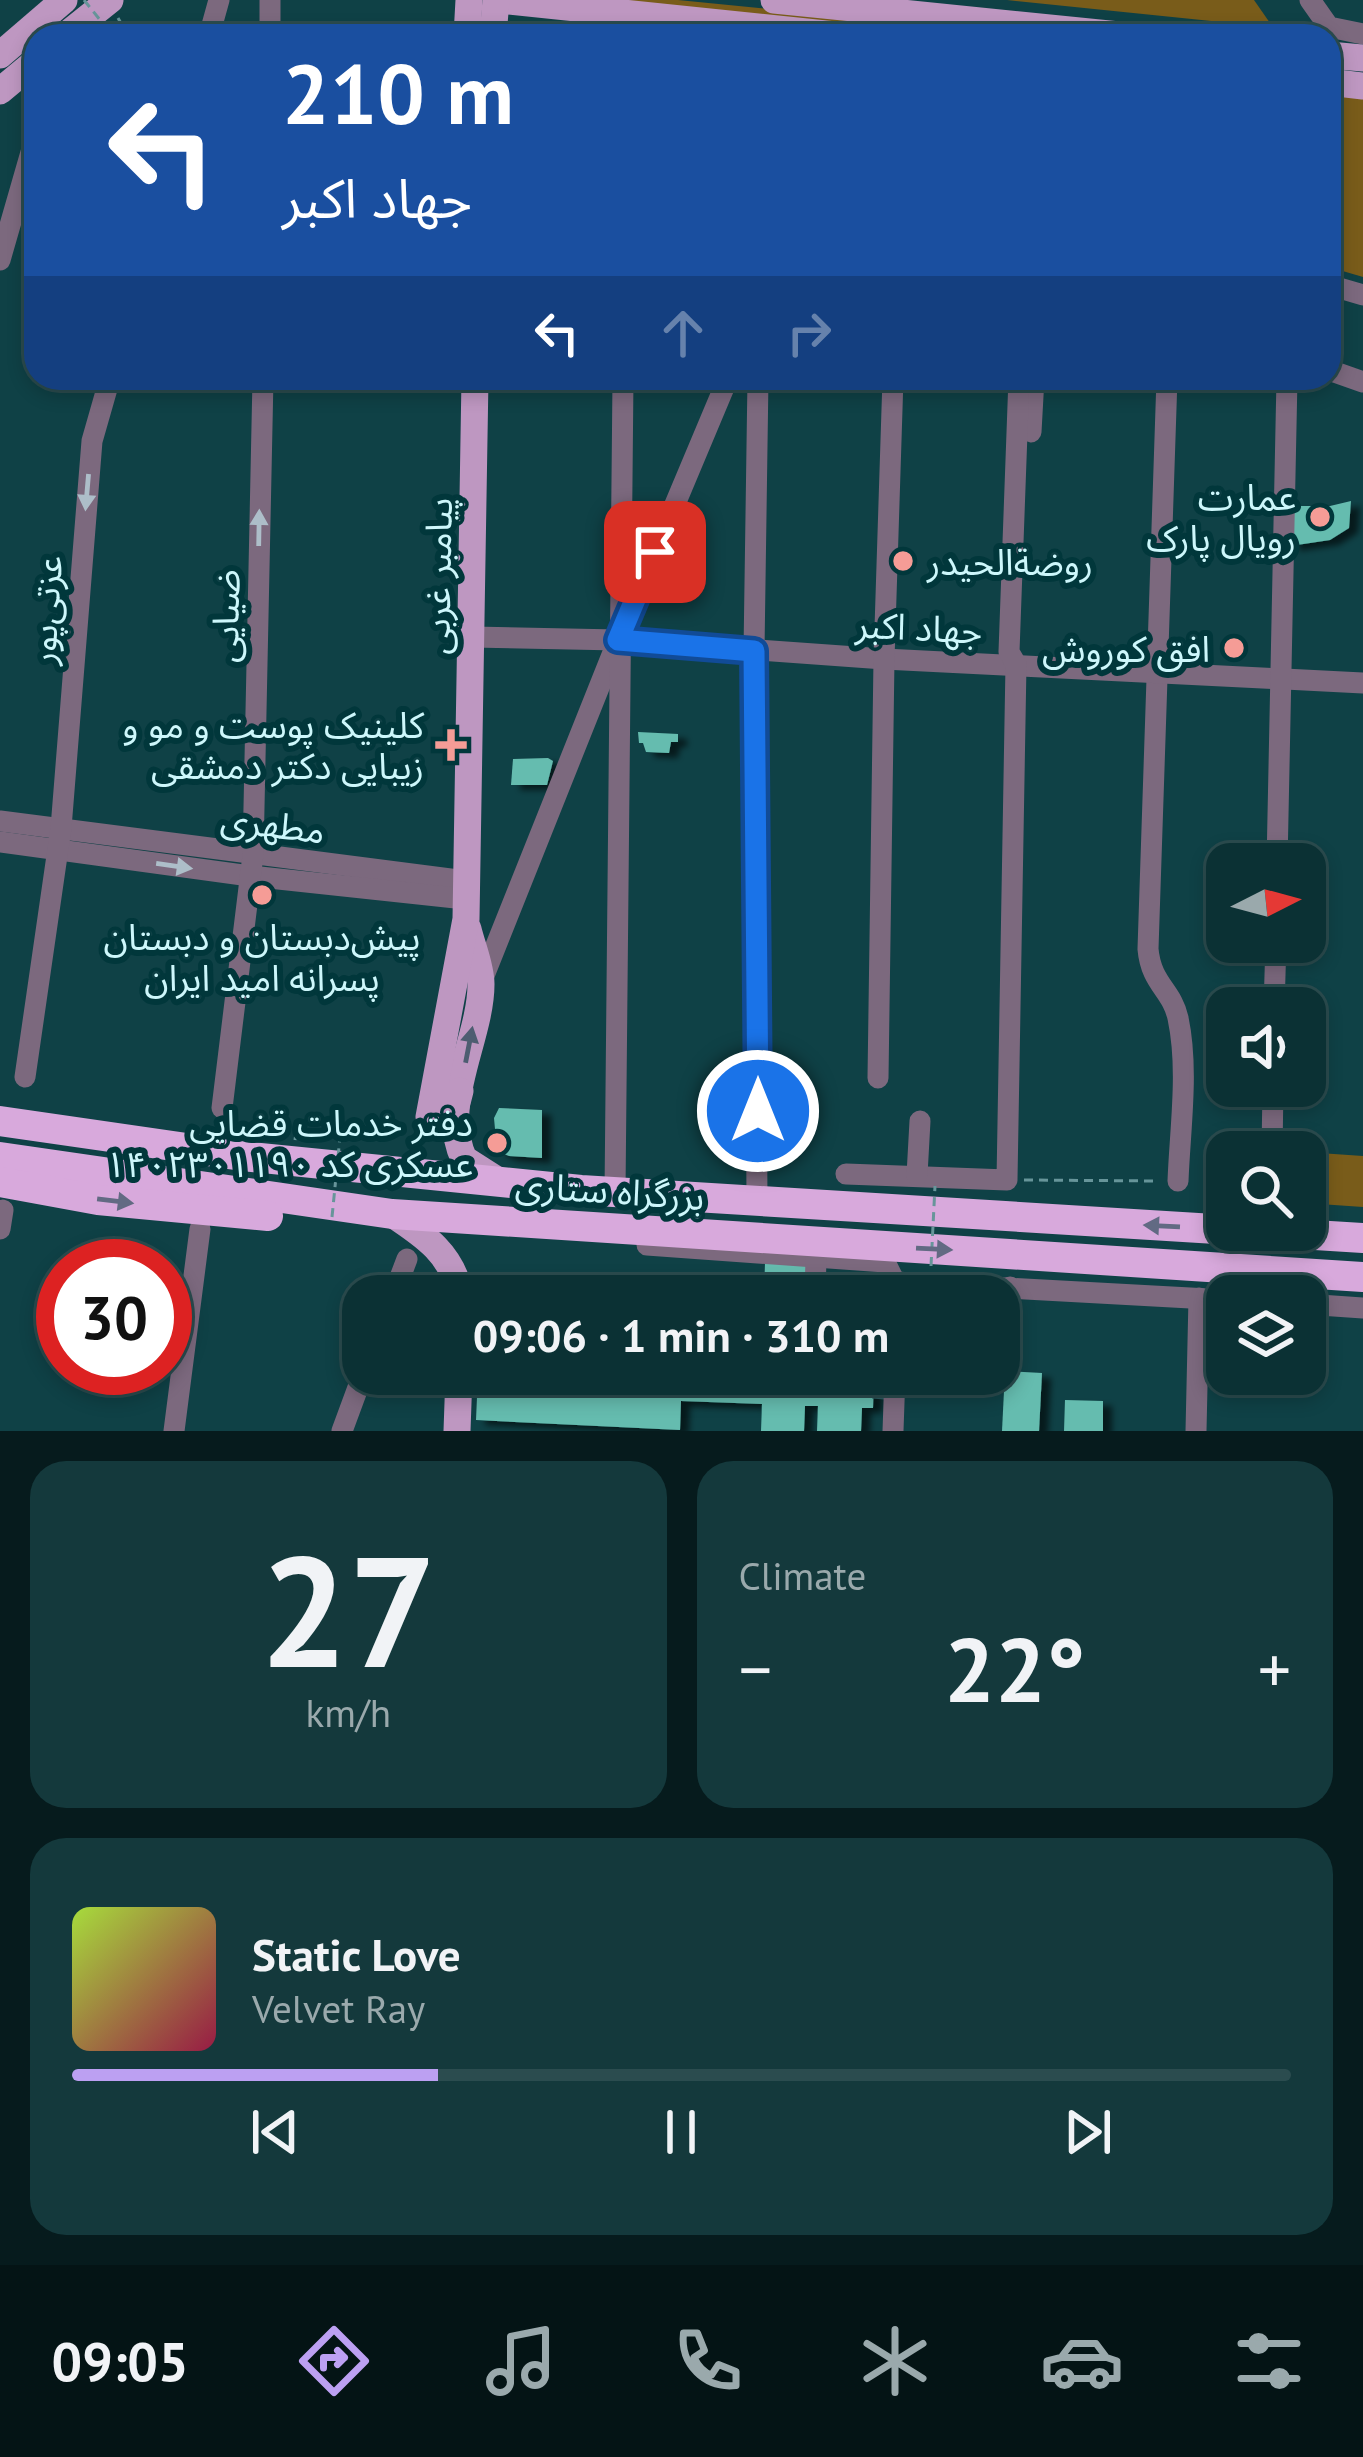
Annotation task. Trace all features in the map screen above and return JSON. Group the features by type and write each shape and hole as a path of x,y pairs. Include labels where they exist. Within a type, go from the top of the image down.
{"highway":[{"path":"0,1101 148,1141"},
{"name":"بزرگراه ستاری","path":"0,1121 242,1156 615,1193 1363,1238"},
{"name":"بزرگراه ستاری","path":"0,1157 327,1211 1363,1276"},
{"path":"1,1207 98,1200 299,1218 327,1211"}],"main road":[{"path":"37,24 64,0"},
{"path":"80,24 110,0"},
{"path":"497,0 729,24"},
{"path":"774,0 1018,24"},
{"path":"0,56 24,35"},
{"path":"0,91 24,71"},
{"name":"پیامبر غربی","path":"466,900 481,983 460,1091 452,1122 444,1127 434,1125 430,1117 466,900 475,390"},
{"name":"پیامبر غربی","path":"460,1091 459,1149 464,1159 500,1182"},
{"path":"392,1214 422,1234 448,1260 453,1275"},
{"path":"457,1431 458,1395"}],"street":[{"path":"924,0 962,18"},
{"path":"0,260 24,177"},
{"name":"عزتی‌پور","path":"25,1077 60,839 92,441 107,390"},
{"name":"ضیایی","path":"222,1108 251,866 262,390"},
{"path":"615,1193 623,390"},
{"path":"481,983 723,390"},
{"path":"757,1202 758,390"},
{"path":"878,1078 893,390"},
{"path":"1016,664 1010,652 1019,390"},
{"path":"846,1174 1007,1180 1016,664 1023,651 1034,390"},
{"path":"1167,390 1148,950 1154,978 1178,1017 1182,1059 1178,1181"},
{"path":"1277,843 1287,390"},
{"name":"جهاد اکبر","path":"472,637 618,640 884,659 1363,683"},
{"name":"مطهری","path":"0,821 60,839 466,900"},
{"name":"مطهری","path":"0,842 60,839"},
{"path":"920,1121 926,1180"},
{"path":"488,1221 520,1234 885,1262 890,1275"},
{"path":"174,1431 200,1229"},
{"path":"816,1258 816,1275"},
{"path":"401,1275 407,1259"},
{"path":"1020,1288 1206,1298"},
{"path":"1196,1431 1199,1298"},
{"path":"1326,1305 1363,1308"},
{"path":"342,1431 355,1395"},
{"path":"893,1431 894,1395"}],"path":[{"path":"84,0 103,24"},
{"path":"296,1132 340,1137 327,1211"},
{"path":"926,1180 931,1266"},
{"path":"1007,1180 1178,1181"}],"shaded area":[{"path":"557,0 678,0 919,24 797,24"},
{"path":"1007,0 1254,0 1270,23"},
{"path":"1341,93 1363,96 1363,277 1341,271"},
{"path":"1326,1153 1363,1156 1363,1207 1326,1204"}],"building":[{"name":"عمارت رویال پارک","path":"1351,501 1349,528 1330,540 1290,546 1291,506"},
{"path":"638,732 678,734 678,742 671,742 669,753 646,752"},
{"path":"513,759 553,761 547,785 511,785"},
{"path":"499,1108 542,1110 542,1158 497,1151 494,1118"},
{"path":"765,1262 809,1264 809,1275 765,1275"},
{"path":"1020,1372 1042,1373 1039,1431 1002,1431 1004,1395 1020,1395"},
{"path":"477,1395 873,1395 873,1408 862,1408 861,1431 817,1431 818,1406 805,1406 804,1431 761,1431 762,1404 681,1401 680,1430 476,1420"},
{"path":"1065,1400 1103,1401 1103,1431 1064,1431"}],"place":[{"name":"عمارت رویال پارک","path":"1320,517"},
{"name":"روضةالحیدر","path":"903,561"},
{"name":"افق کوروش","path":"1234,648"},
{"name":"کلینیک پوست و مو و زیبایی دکتر دمشقی","path":"451,745"},
{"name":"پیش‌دبستان و دبستان پسرانه امید ایران","path":"262,895"},
{"name":"دفتر خدمات قضایی عسکری کد ۱۴۰۲۳۰۱۱۹۰","path":"497,1143"}],"route":[{"path":"655,552 618,640 754,651 758,1111"}]}
